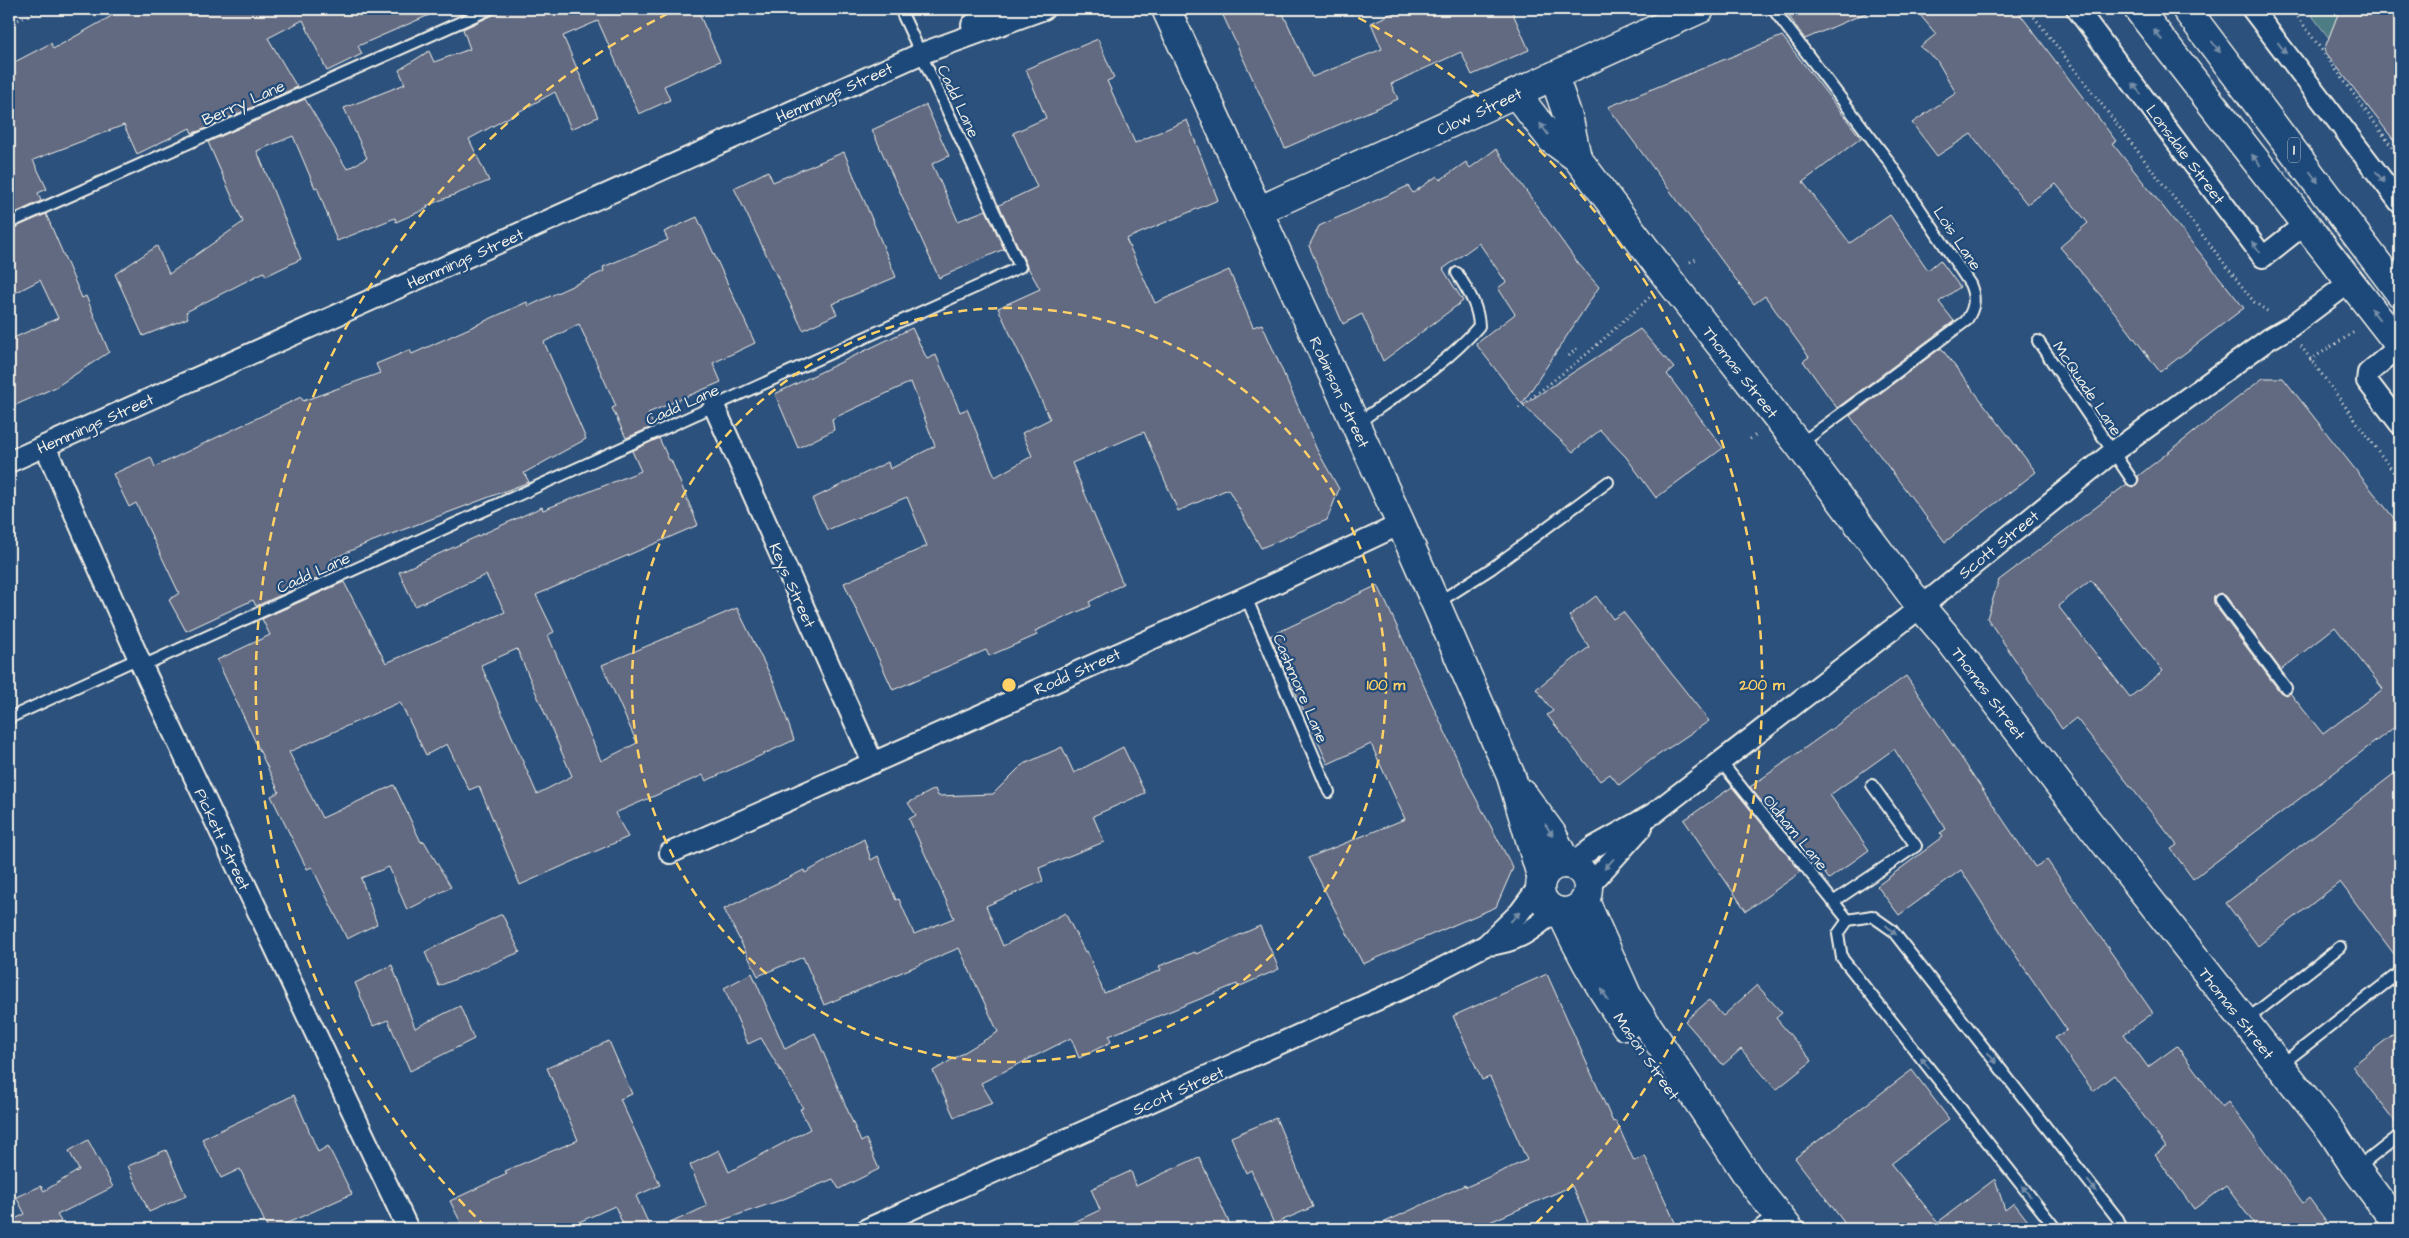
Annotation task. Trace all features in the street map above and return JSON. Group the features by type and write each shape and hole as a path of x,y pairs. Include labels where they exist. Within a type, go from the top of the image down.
{"main road":[{"name":"Robinson Street","path":"1166,9 1401,524 1511,776 1541,882"},
{"name":"Clow Street","path":"1258,211 1516,94 1666,20 1700,9"},
{"name":"1","path":"2138,9 2400,346"},
{"name":"1","path":"2186,9 2400,293"},
{"name":"Thomas Street","path":"1554,76 1569,120 1577,158"},
{"name":"Thomas Street","path":"1516,94 1552,140 1577,158 1672,284 1799,445 1921,607 2279,1067 2332,1132 2356,1169 2400,1228"},
{"name":"Robinson Street","path":"1511,776 1552,834 1569,864"},
{"path":"1569,864 1581,871 1572,903 1545,903 1541,882 1549,869 1569,864"},
{"name":"Mason Street","path":"1572,903 1627,995 1753,1184 1777,1225"},
{"name":"Mason Street","path":"1572,903 1570,932 1608,1000 1711,1147 1753,1184"}],"street":[{"name":"Hemmings Street","path":"920,54 1001,9"},
{"name":"Hemmings Street","path":"9,462 920,54 1044,9"},
{"name":"Lonsdale Street","path":"2077,9 2263,257 2306,223"},
{"path":"2252,9 2400,203"},
{"name":"Scott Street","path":"1569,864 1594,847 1653,814 1884,633 1921,607 2113,452 2269,339 2290,327 2350,282"},
{"path":"2400,346 2368,373 2367,380 2400,424"},
{"name":"Keys Street","path":"714,406 873,763"},
{"name":"Pickett Street","path":"44,446 140,662 408,1229"},
{"name":"Rodd Street","path":"670,853 1246,596 1401,524"},
{"name":"Scott Street","path":"1486,946 1505,944 1534,929 1572,903 1653,814"},
{"name":"Scott Street","path":"867,1229 1410,986 1486,946 1520,912 1541,882"}],"lane":[{"name":"Berry Lane","path":"9,223 490,9"},
{"path":"900,9 920,54"},
{"name":"Lois Lane","path":"1774,9 1887,159 1970,284 1974,294 1972,312 1966,321 1799,445"},
{"name":"Cadd Lane","path":"9,718 140,662 714,406 1020,267 920,54"},
{"path":"1355,424 1409,386 1467,340 1479,326 1478,311 1475,303 1457,273"},
{"name":"McQuade Lane","path":"2038,341 2132,480"},
{"path":"1436,604 1492,568 1608,482"},
{"name":"Cashmore Lane","path":"1246,596 1329,792"},
{"path":"2220,600 2286,688"},
{"name":"Oldham Lane","path":"1721,762 1848,920"},
{"path":"1833,902 1916,846 1872,786"},
{"path":"2056,1229 1842,958 1838,934 1848,920 1872,916 1892,930 2118,1219 2122,1229"},
{"path":"2244,1021 2340,947"},
{"path":"2279,1067 2400,972"},
{"path":"2356,1169 2400,1135"}],"path":[{"path":"9,24 43,9"},
{"path":"2028,9 2254,302 2290,327 2310,360 2400,480"},
{"path":"2292,9 2400,158"},
{"path":"2296,15 2299,9"},
{"path":"1519,408 1588,353 1632,310"},
{"path":"2310,360 2378,318"},
{"path":"1569,356 1578,347"}],"green space":[{"path":"2307,9 2340,9 2329,38"}],"building":[{"path":"124,9 443,9 358,46 362,54 327,71 303,20 268,38 297,87 202,130 192,133 190,128 137,154 124,125 33,160 47,189 38,193 41,201 9,216 9,65 51,43 53,49"},
{"path":"497,9 697,9 720,61 664,86 670,100 639,114 598,21 563,36 598,117 571,129 555,92 469,139 489,181 426,206 428,208 396,222 395,218 337,241 317,187 315,188 293,136 257,151 301,259 266,276 264,272 186,312 188,318 143,336 115,274 157,246 169,274 243,222 208,142 305,99 347,169 367,158 344,108 405,84 399,70 429,51 434,62 470,49 463,29 493,15"},
{"path":"1220,9 1281,9 1312,77 1382,49 1371,23 1402,9 1511,9 1529,50 1472,75 1461,52 1391,84 1398,99 1285,148"},
{"path":"1784,9 1875,9 1805,39"},
{"path":"1915,9 2016,9 2116,141 2112,143 2244,308 2160,372 2116,314 2060,247 2088,223 2056,184 2027,204 1971,134 1937,156 1912,123 1956,93 1936,59 1920,47 1936,34"},
{"path":"2340,9 2400,9 2400,148 2324,50"},
{"path":"1782,36 1861,138 1803,182 1850,243 1890,215 1928,270 1940,260 1960,287 1939,302 1954,321 1837,408 1803,361 1809,357 1765,296 1754,304 1608,107"},
{"path":"1098,39 1114,78 1107,81 1135,143 1187,120 1218,200 1126,239 1155,303 1229,270 1253,327 1262,324 1317,450 1339,489 1327,520 1261,548 1228,489 1178,511 1144,432 1072,463 1123,584 1089,602 1091,606 1035,631 1037,635 989,656 986,650 893,690 844,583 927,546 907,497 827,530 812,499 888,462 890,469 935,446 911,382 832,419 834,430 798,448 775,394 912,328 927,359 936,355 960,412 967,409 995,477 1032,456 1022,433 1050,419 998,308 1040,289 1027,266 999,205 1037,187 1013,133 1046,118 1026,69"},
{"path":"926,105 949,156 932,164 958,221 986,210 1004,249 939,278 872,130"},
{"path":"1496,149 1577,262 1599,287 1522,404 1476,344 1515,314 1498,288 1506,282 1479,243 1443,269 1463,301 1383,361 1362,314 1343,324 1309,246 1319,226 1408,186 1413,193 1437,176 1440,180 1466,162 1470,168"},
{"path":"844,152 896,277 832,304 837,314 803,330 734,188 768,171 773,182"},
{"path":"46,214 82,298 86,296 109,352 56,387 9,408 9,340 58,318 40,280 9,296 9,230"},
{"path":"697,217 755,343 713,363 721,382 648,413 654,426 626,438 612,408 616,406 579,324 544,342 586,439 524,473 529,482 368,543 332,559 337,570 256,606 253,600 186,631 169,600 179,593 136,503 129,507 113,474 151,457 155,467 301,397 303,401 380,373 376,364 410,350 412,354 527,302 529,306 604,271 603,267 668,240 664,232"},
{"path":"1640,329 1674,368 1667,374 1723,448 1656,498 1626,457 1600,430 1573,452 1523,405"},
{"path":"1941,348 2036,472 1945,542 1850,416"},
{"path":"2263,378 2283,378 2400,526 2400,723 2193,879 2171,849 2177,845 2076,718 2062,729 1987,618 1999,580 2127,484 2132,487 2136,485 2139,480 2138,476","holes":["2091,580 2163,671 2130,697 2058,606","2220,593 2226,596 2281,670 2335,627 2383,689 2323,734 2290,693 2286,695 2280,692 2214,604 2214,597"]},
{"path":"659,438 669,460 671,460 698,525 536,595 554,632 548,635 601,761 637,743 602,665 737,608 775,685 794,740 706,781 703,775 615,813 628,837 520,885 479,786 469,790 447,744 426,755 400,702 289,752 322,818 394,785 421,842 424,841 451,887 407,910 389,867 361,878 377,924 347,939 312,867 307,869 271,796 279,792 217,660 270,635 262,619 344,582 386,663 505,612 486,575 415,606 399,572 542,507 543,510 641,471 632,451","holes":["517,649 572,776 537,794 481,665"]},
{"path":"1378,585 1471,789 1513,868 1496,907 1363,964 1308,858 1405,819 1371,744 1328,764 1270,636"},
{"path":"1596,596 1613,619 1623,612 1709,721 1651,760 1619,785 1610,774 1600,781 1547,715 1553,711 1536,689 1589,647 1569,616"},
{"path":"1906,676 2035,867 2047,860 2153,1013 2124,1034 2148,1067 2177,1046 2222,1107 2228,1102 2303,1203 2309,1198 2332,1229 2258,1229 2226,1186 2194,1209 2155,1155 2166,1147 2114,1075 2093,1091 2055,1038 2067,1030 2016,956 1961,870 1899,915 1877,886 1943,837 1940,833 1946,829 1894,749 1830,795 1869,850 1829,879 1816,861 1812,864 1750,787"},
{"path":"1062,747 1074,773 1123,747 1145,793 1093,816 1104,842 1039,868 1043,881 986,906 1003,946 1065,913 1085,952 1087,951 1104,993 1161,970 1159,966 1195,952 1196,954 1260,926 1279,969 1238,987 1237,984 1109,1036 1111,1042 1079,1058 1071,1038 981,1083 993,1103 954,1117 933,1071 998,1032 959,948 824,1005 803,957 758,976 724,909 804,870 805,873 864,839 871,860 878,856 896,900 899,899 914,934 954,918 909,819 916,815 908,803 935,789 938,796 993,794 1022,765"},
{"path":"2400,769 2400,962 2340,882 2258,946 2226,903"},
{"path":"1732,787 1801,872 1746,911 1684,820"},
{"path":"502,914 520,952 439,986 425,952"},
{"path":"392,965 415,1028 460,1006 474,1039 410,1071 388,1020 373,1026 355,983"},
{"path":"752,973 785,1049 815,1033 861,1142 866,1139 879,1169 839,1189 833,1179 781,1200 697,1229 668,1229 666,1225 707,1206 690,1165 719,1150 729,1172 810,1129 800,1109 803,1108 761,1038 748,1044 724,988"},
{"path":"1547,974 1613,1122 1616,1121 1634,1161 1645,1156 1678,1229 1591,1229 1572,1186 1474,1229 1370,1229 1465,1185 1466,1187 1527,1160 1490,1077 1482,1080 1453,1016"},
{"path":"1757,985 1782,1013 1776,1018 1812,1061 1776,1090 1741,1049 1723,1065 1685,1021 1709,1000 1723,1016"},
{"path":"2400,1029 2400,1128 2352,1066"},
{"path":"609,1041 632,1094 620,1099 660,1185 636,1196 651,1229 625,1229 615,1206 563,1229 464,1229 450,1201 507,1174 505,1171 578,1140 547,1068"},
{"path":"1912,1070 1949,1119 1891,1164 1938,1222 1995,1179 2005,1210 2014,1203 2034,1229 1849,1229 1795,1158"},
{"path":"294,1095 318,1152 328,1146 352,1194 274,1229 268,1229 240,1169 221,1178 202,1139"},
{"path":"1276,1118 1313,1207 1274,1224 1251,1170 1246,1173 1231,1137"},
{"path":"88,1140 113,1187 57,1215 61,1221 48,1229 9,1229 9,1222 25,1214 16,1197 41,1186 44,1191 79,1170 69,1151"},
{"path":"166,1150 186,1196 149,1212 128,1166"},
{"path":"1199,1157 1232,1229 1059,1229 1100,1210 1091,1189 1131,1171 1136,1186"}]}
